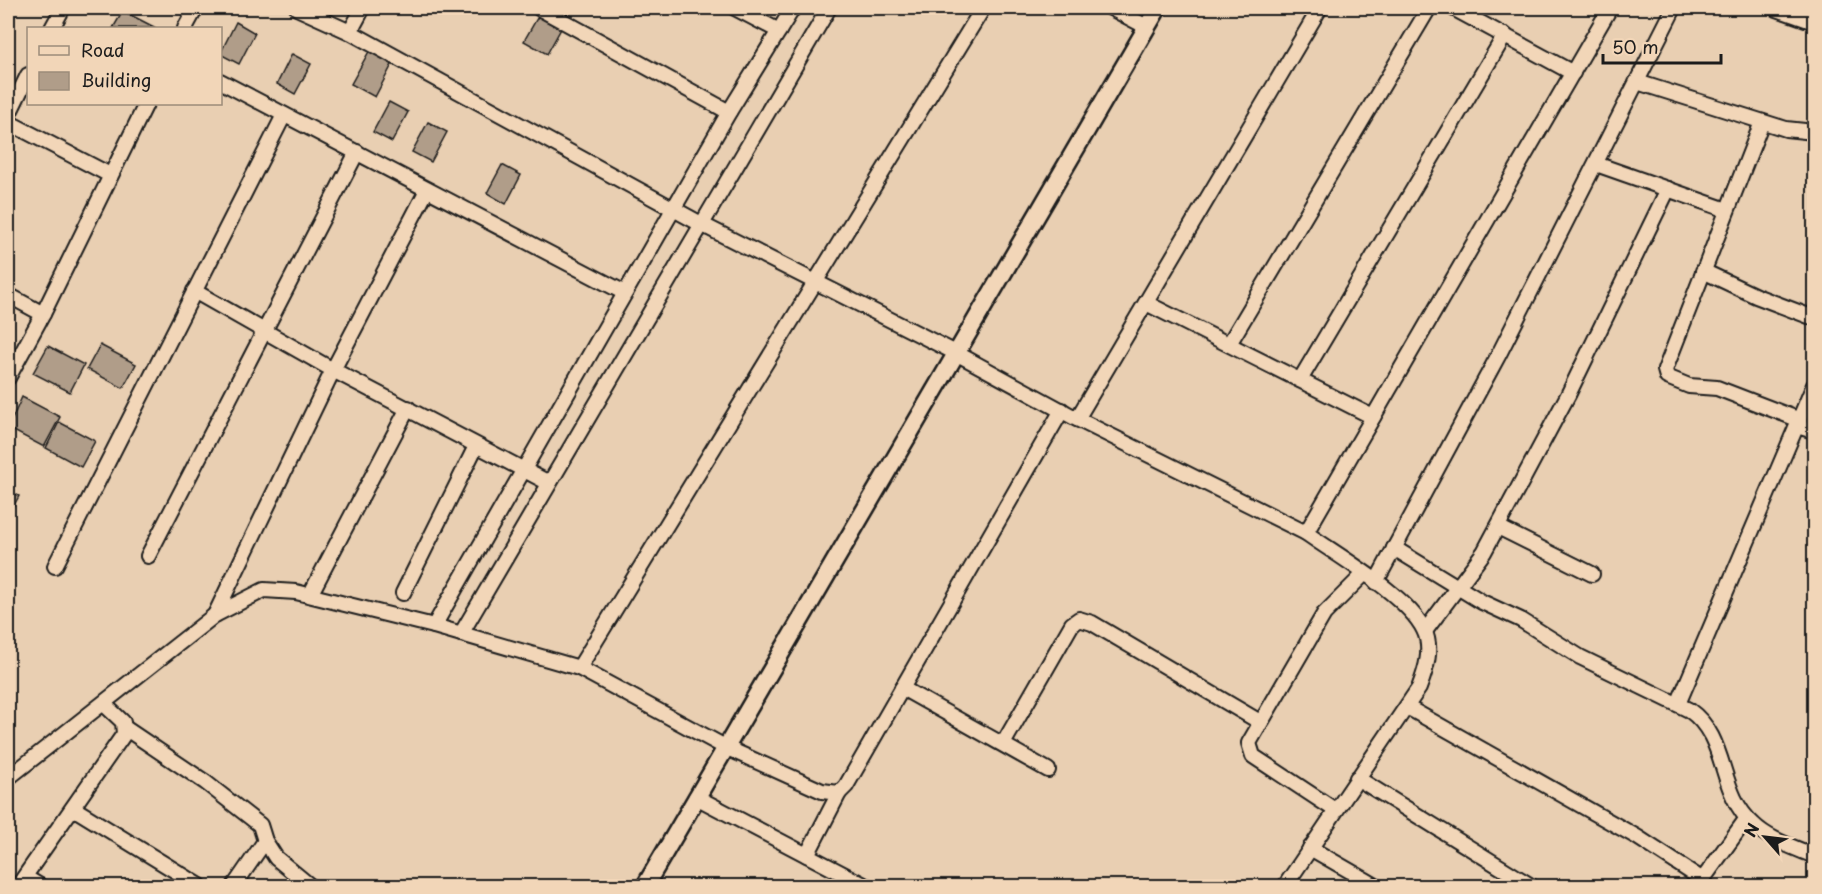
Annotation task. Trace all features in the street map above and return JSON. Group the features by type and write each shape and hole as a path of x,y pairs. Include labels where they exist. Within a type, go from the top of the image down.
{"street":[{"path":"53,27 63,8"},
{"path":"186,27 196,8"},
{"path":"297,8 350,32 814,284 956,353 1077,419 1305,533 1376,582 1415,616 1425,631 1428,653 1425,672 1419,688 1285,886"},
{"path":"350,32 363,8"},
{"path":"539,8 729,112"},
{"path":"735,8 779,31"},
{"path":"434,626 729,112 792,8"},
{"path":"461,634 829,8"},
{"path":"579,668 982,8"},
{"path":"1111,8 1147,27"},
{"path":"648,886 725,747 1158,8"},
{"path":"1077,419 1320,8"},
{"path":"1229,344 1429,8"},
{"path":"1453,8 1573,73"},
{"path":"1305,533 1610,8"},
{"path":"1376,582 1498,356 1674,8"},
{"path":"1774,8 1815,22"},
{"path":"1300,380 1506,35"},
{"path":"8,116 27,77"},
{"path":"222,82 625,293"},
{"path":"1637,82 1786,129 1815,132"},
{"path":"8,378 43,314 145,105"},
{"path":"55,566 284,115"},
{"path":"8,122 110,175"},
{"path":"1762,122 1667,359 1665,370 1667,377 1689,386 1717,388 1815,431"},
{"path":"148,556 357,152"},
{"path":"1596,164 1727,210"},
{"path":"1425,631 1460,588 1498,527 1568,394 1668,189"},
{"path":"215,615 333,370 427,190"},
{"path":"1703,271 1756,296 1815,318"},
{"path":"194,291 333,370 549,483"},
{"path":"8,295 43,314"},
{"path":"1146,303 1373,417"},
{"path":"1678,704 1815,385"},
{"path":"310,595 408,408"},
{"path":"807,855 838,793 846,786 1062,410"},
{"path":"404,593 476,446"},
{"path":"1498,527 1592,574"},
{"path":"1394,548 1482,602 1521,620 1580,657 1702,718 1711,730 1732,797 1747,818 1778,840 1815,856"},
{"path":"1335,810 1253,756 1249,743 1324,614 1364,574"},
{"path":"8,778 215,615 264,590 310,595 434,626 579,668 725,747 822,791 838,793"},
{"path":"1003,744 1072,624 1079,619 1092,622 1260,722"},
{"path":"902,688 1048,770"},
{"path":"40,886 22,882 124,734 123,722 104,704"},
{"path":"1407,707 1637,837 1701,883 1747,818"},
{"path":"125,728 205,782 260,825 265,841 286,869 310,886"},
{"path":"1357,778 1531,886"},
{"path":"696,797 866,886"},
{"path":"73,808 200,886"},
{"path":"234,886 265,841"},
{"path":"1310,848 1376,886"}],"building":[{"path":"123,11 154,27 114,27"},
{"path":"540,13 563,25 547,54 524,41"},
{"path":"236,22 255,33 239,64 222,55 222,50"},
{"path":"372,46 395,59 375,97 351,84"},
{"path":"292,54 311,64 295,94 277,84"},
{"path":"389,102 408,112 392,142 373,132"},
{"path":"428,122 447,132 431,162 412,152"},
{"path":"502,165 521,175 506,204 487,193"},
{"path":"100,345 136,364 123,388 87,369"},
{"path":"48,346 84,365 70,392 33,373"},
{"path":"22,397 60,417 44,447 8,428"},
{"path":"59,422 95,441 81,467 46,448"},
{"path":"8,490 19,496 8,516"}]}
